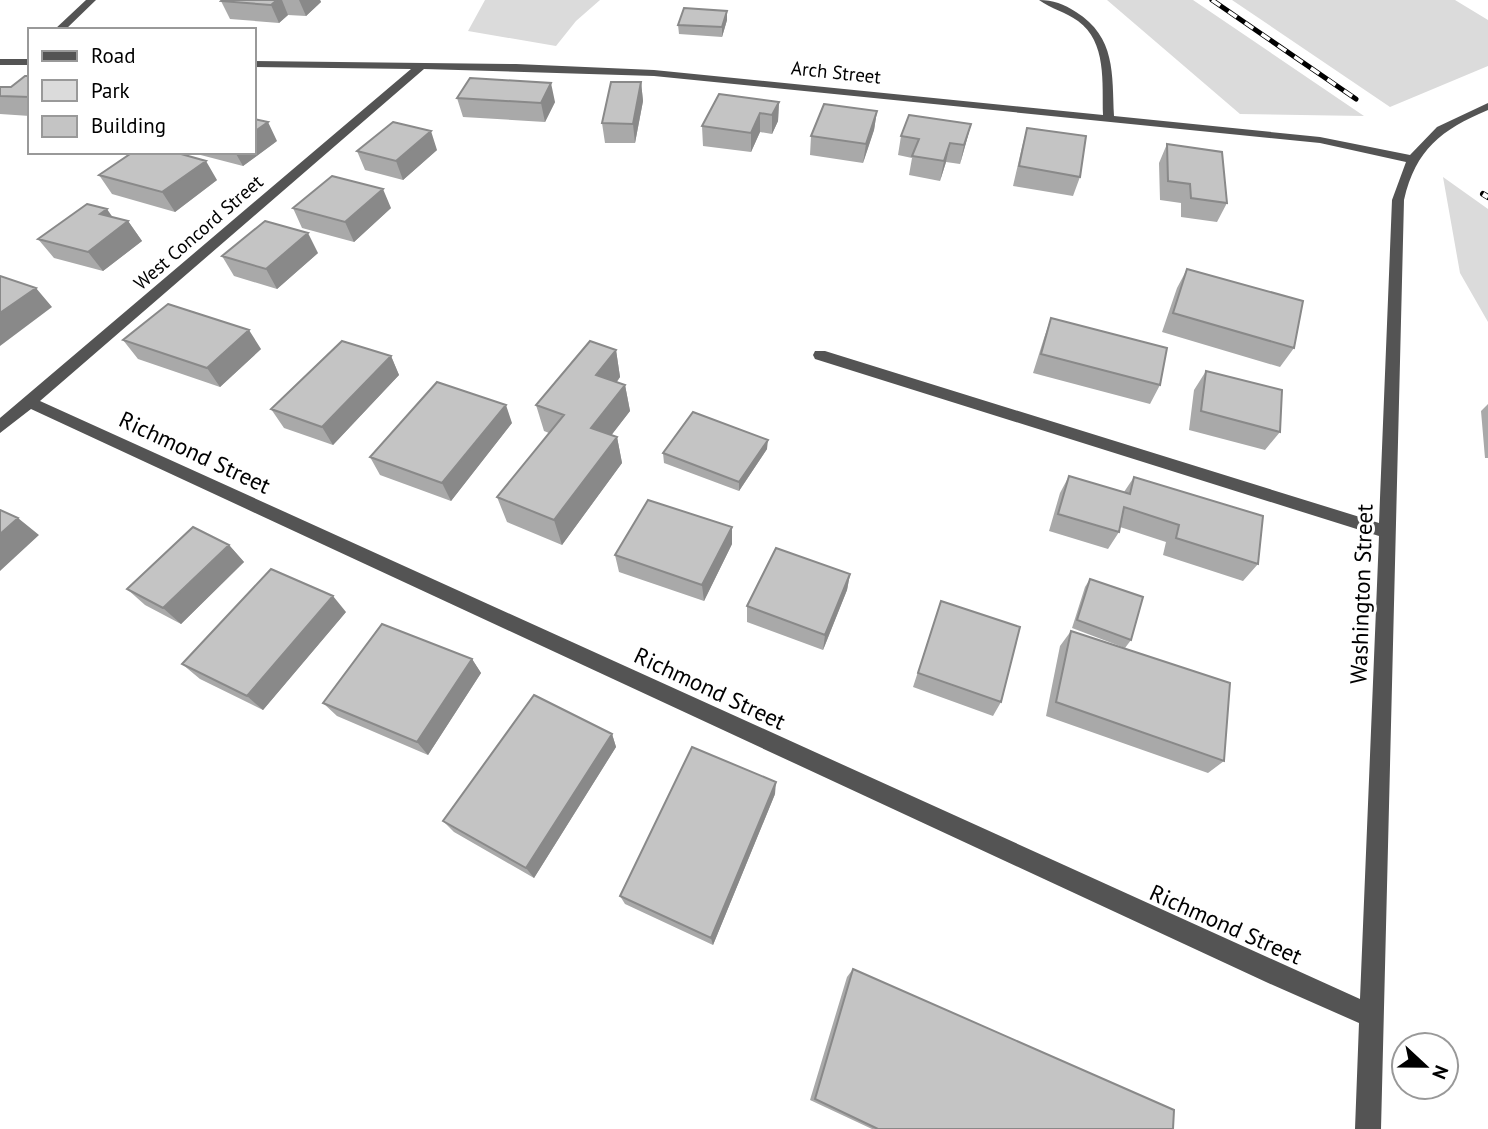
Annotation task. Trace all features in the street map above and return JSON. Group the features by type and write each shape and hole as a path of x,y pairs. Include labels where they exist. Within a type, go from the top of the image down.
{"street":[{"path":"62,28 91,0"},
{"path":"1044,0 1077,15 1098,32 1104,44 1109,117"},
{"path":"0,62 28,60"},
{"name":"Arch Street","path":"256,64 565,69 726,79 1320,140 1410,159"},
{"name":"West Concord Street","path":"0,427 421,66"},
{"name":"Washington Street","path":"1368,1129 1398,200 1402,178 1410,159 1425,141 1488,106"},
{"path":"820,355 1387,532"},
{"name":"Richmond Street","path":"29,402 1372,1016"}],"green space":[{"path":"485,0 600,0 576,21 556,46 468,31"},
{"path":"1107,0 1193,0 1364,116 1240,114"},
{"path":"1232,0 1455,0 1488,20 1488,66 1390,107"},
{"path":"1443,177 1488,209 1488,322 1460,273"}],"building":[{"path":"222,0 277,0 271,5"},
{"path":"684,8 727,11 722,27 678,25"},
{"path":"28,76 28,97 0,96 0,87 11,87"},
{"path":"470,78 551,83 541,103 457,98"},
{"path":"611,82 641,82 633,124 602,123"},
{"path":"719,94 779,102 772,115 760,113 751,133 702,126"},
{"path":"824,104 877,111 866,144 811,136"},
{"path":"909,115 971,124 964,145 950,143 944,161 912,156 919,139 901,136"},
{"path":"256,119 268,122 256,131"},
{"path":"393,122 431,131 396,161 357,151"},
{"path":"1027,128 1086,136 1080,177 1019,166"},
{"path":"1167,144 1222,152 1227,203 1191,198 1190,184 1168,181"},
{"path":"130,154 181,154 206,161 162,192 99,175"},
{"path":"332,176 383,189 345,222 293,208"},
{"path":"87,204 107,209 100,214 128,221 88,252 38,239"},
{"path":"265,221 308,233 266,269 222,256"},
{"path":"1187,269 1303,301 1294,348 1173,313"},
{"path":"0,276 36,288 0,313"},
{"path":"168,304 249,330 207,368 123,340"},
{"path":"1051,318 1167,348 1160,385 1041,354"},
{"path":"342,341 391,356 322,427 271,409"},
{"path":"590,341 616,350 596,375 625,385 591,428 617,437 554,520 497,497 564,415 536,405"},
{"path":"1206,371 1282,390 1280,432 1201,411"},
{"path":"437,382 506,405 442,483 370,457"},
{"path":"693,412 768,440 739,482 663,453"},
{"path":"1069,476 1130,494 1134,477 1263,516 1258,564 1176,538 1179,525 1124,507 1119,532 1058,514"},
{"path":"648,500 732,527 702,585 615,555"},
{"path":"0,510 18,518 0,534"},
{"path":"193,527 229,545 163,608 127,589"},
{"path":"776,548 850,574 825,635 747,606"},
{"path":"271,569 333,596 247,696 182,664"},
{"path":"1090,579 1143,597 1131,640 1077,620"},
{"path":"941,601 1020,627 1001,702 918,673"},
{"path":"382,624 472,659 417,742 323,703"},
{"path":"1071,631 1230,683 1224,761 1056,702"},
{"path":"534,695 612,734 526,868 443,821"},
{"path":"692,747 776,782 711,938 620,896"},
{"path":"853,969 1174,1110 1173,1129 878,1129 815,1099"}],"railway":[{"path":"1212,0 1356,99"},
{"path":"1483,194 1488,197"}]}
